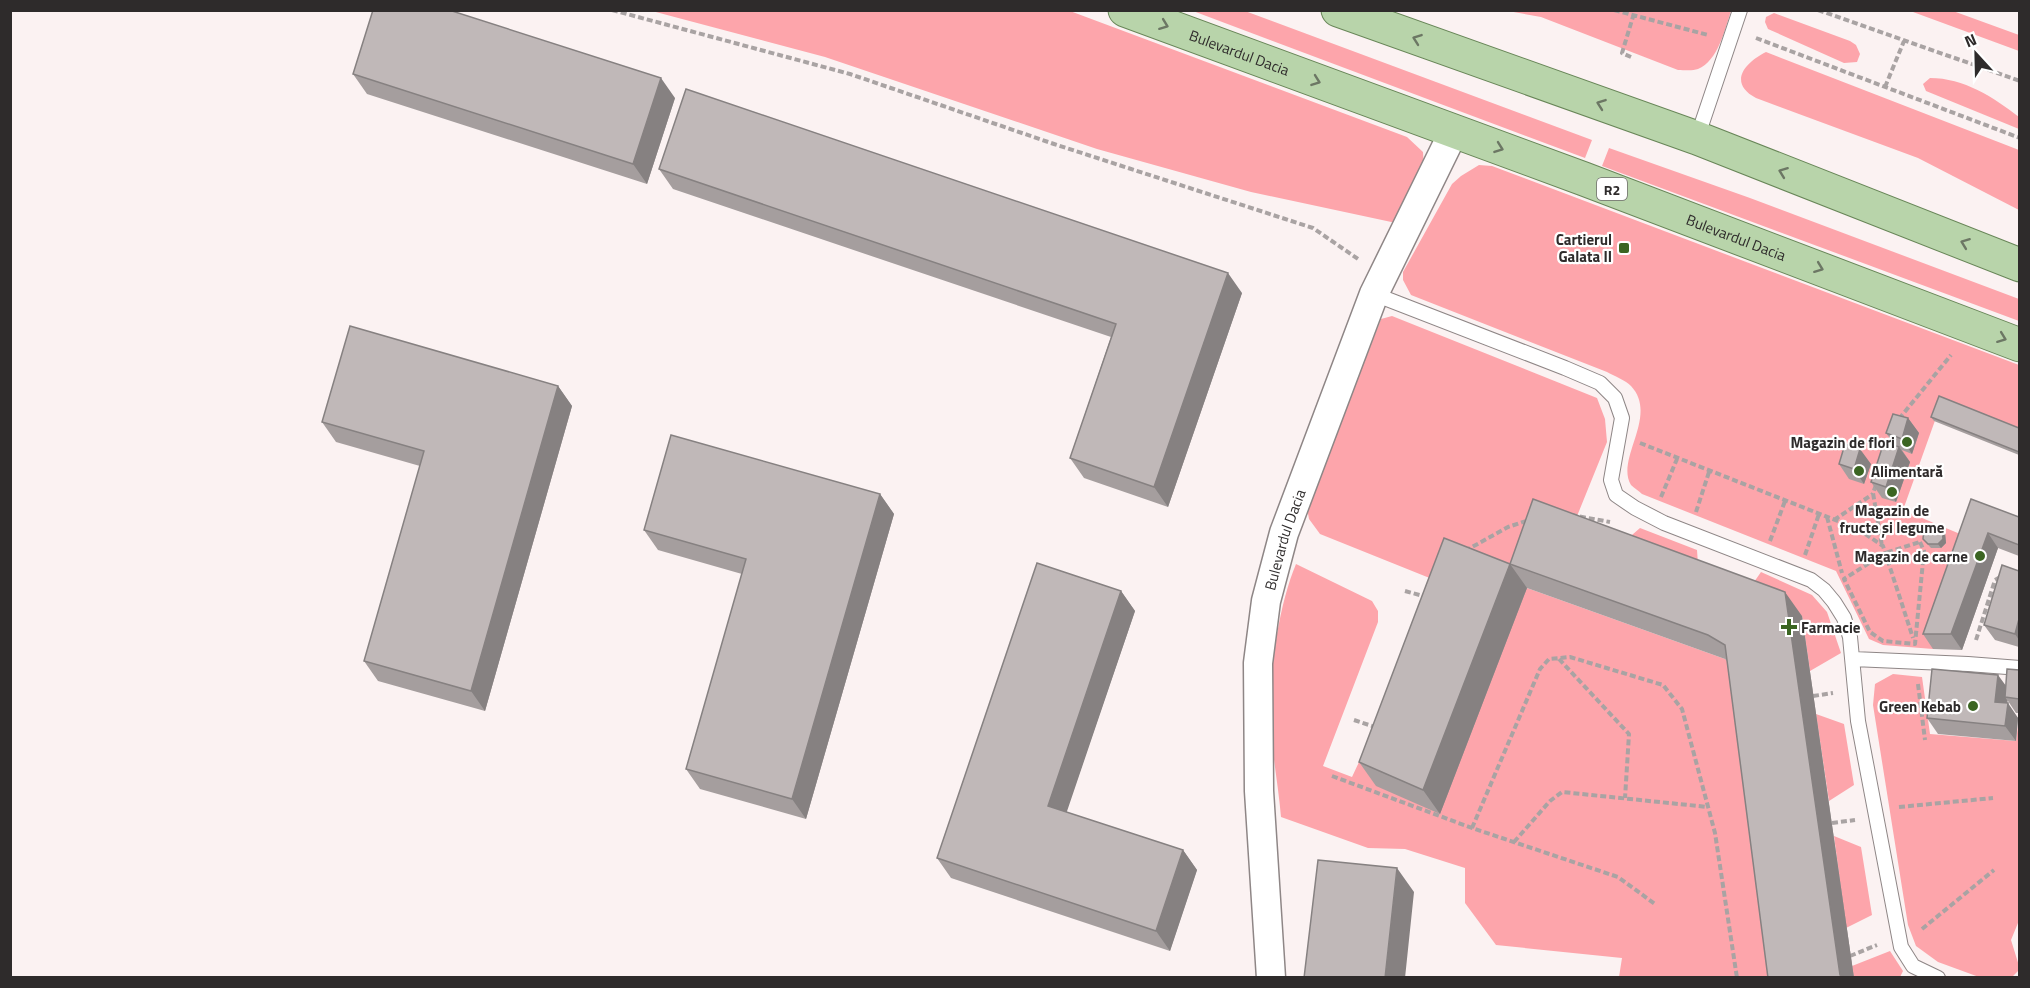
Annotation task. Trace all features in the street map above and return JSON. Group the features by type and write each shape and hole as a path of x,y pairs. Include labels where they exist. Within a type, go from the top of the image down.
{"main road":[{"name":"Bulevardul Dacia","path":"1125,10 1454,131 2019,345"},
{"path":"1338,10 1697,138 2019,265"}],"street":[{"name":"Bulevardul Dacia","path":"1271,978 1259,791 1258,663 1266,601 1284,533 1379,285 1454,131"}],"lane":[{"path":"1697,138 1740,10"},
{"path":"1379,285 1600,383 1615,398 1622,417 1611,480 1616,495 1652,517 1811,580 1834,602 1844,618 1850,637 1858,721 1900,947 1913,966 1938,978"},
{"path":"1853,659 2019,668"}],"path":[{"path":"612,10 850,74 1054,144 1313,228 1379,285"},
{"path":"1614,10 1731,35 1885,87 2019,138"},
{"path":"1818,10 2019,81"},
{"path":"1630,57 1622,53 1634,13"},
{"path":"1885,87 1904,40"},
{"path":"1898,421 1954,352"},
{"path":"1619,435 1858,529 1883,546"},
{"path":"1652,517 1677,459"},
{"path":"1689,533 1709,472"},
{"path":"1877,483 1873,493 1883,546 1915,644 1925,740"},
{"path":"1834,520 1873,493"},
{"path":"1762,561 1785,501"},
{"path":"1564,515 1574,514 1610,522"},
{"path":"1798,575 1819,514"},
{"path":"1827,517 1844,579 1870,632 1883,641 1915,644"},
{"path":"1457,555 1508,527 1535,518"},
{"path":"1844,579 1885,553 1920,542 1924,551 1915,644"},
{"path":"1968,664 1995,580 2004,575"},
{"path":"1405,591 1436,600"},
{"path":"1472,828 1540,669 1549,659 1570,657 1663,685 1682,709 1715,833 1737,978"},
{"path":"1559,658 1629,734 1625,798"},
{"path":"1354,720 1385,731"},
{"path":"1332,777 1472,828 1618,877 1655,904"},
{"path":"1514,842 1550,801 1562,792 1708,807"},
{"path":"1874,810 1993,798"},
{"path":"1900,947 1994,870"}],"shaded area":[{"path":"1731,10 1720,44 1711,59 1698,69 1688,70 1678,70 1541,17 1508,11"},
{"path":"1914,10 1953,11 2019,35 2019,51 1913,12"},
{"path":"652,11 1070,11 1407,137 1423,152 1424,168 1396,223 1251,192 1097,149 825,57"},
{"path":"1193,11 1245,11 1592,140 1585,158"},
{"path":"1774,13 1850,41 1856,45 1860,54 1857,62 1844,63 1768,29 1765,22 1766,17"},
{"path":"1766,52 2019,150 2019,210 1918,158 1756,98 1743,86 1742,74 1751,62"},
{"path":"1930,78 1955,81 1999,102 2019,117 2019,129 1926,91 1923,84"},
{"path":"1609,148 1750,198 2019,299 2019,321 1602,166"},
{"path":"1479,165 1492,166 2019,365 2019,431 1942,401 1903,510 1972,539 1933,649 1883,645 1869,639 1836,571 1642,494 1632,486 1628,475 1628,463 1641,410 1638,398 1626,382 1607,372 1411,295 1403,280 1403,272 1452,184"},
{"path":"1392,316 1597,398 1605,419 1607,442 1571,531 1527,588 1725,659 1741,669 1782,977 1619,977 1622,958 1496,945 1465,903 1465,868 1405,849 1368,848 1281,817 1271,735 1270,691 1281,615 1296,564 1372,601 1378,611 1378,622 1323,766 1352,777 1359,762 1366,755 1384,764 1376,786 1452,587 1320,534 1309,519 1307,508 1381,319"},
{"path":"1640,528 1697,550 1699,578 1617,548"},
{"path":"1761,572 1812,595 1827,612 1841,653 1810,671 1802,616 1745,595"},
{"path":"1893,674 1922,677 1930,734 2016,741 2019,718 2020,918 2011,940 2020,969 2011,978 1979,977 1938,962 1916,946 1908,925 1873,705 1875,684"},
{"path":"1816,714 1844,724 1854,785 1829,801"},
{"path":"1834,836 1861,847 1872,915 1846,928"},
{"path":"1890,951 1903,971 1900,977 1853,977 1852,966"}],"building":[{"path":"373,10 449,10 661,78 633,164 353,74"},
{"path":"686,89 1228,273 1154,487 1070,458 1116,324 659,169"},
{"path":"350,326 558,386 471,691 364,661 424,451 322,422"},
{"path":"1939,396 2019,428 2019,452 1931,417"},
{"path":"1893,414 1908,418 1902,439 1886,433"},
{"path":"671,435 880,494 792,799 686,769 746,559 644,530"},
{"path":"1884,442 1899,447 1886,487 1871,482"},
{"path":"1845,444 1860,449 1854,469 1839,464"},
{"path":"1533,499 1785,592 1840,975 1847,978 1768,978 1725,645 1708,635 1510,564"},
{"path":"1971,499 2019,517 2019,545 1988,533 1951,634 1923,634"},
{"path":"1929,524 1942,528 1943,539 1938,544 1928,544 1923,539 1924,528"},
{"path":"1444,538 1510,564 1423,790 1359,762"},
{"path":"1037,563 1121,591 1048,806 1183,850 1156,931 937,858"},
{"path":"2002,565 2019,571 2019,619 2015,634 1984,625"},
{"path":"1932,669 1998,675 1995,702 2008,703 2005,726 1927,718"},
{"path":"2007,669 2019,670 2019,699 2005,697"},
{"path":"1318,860 1397,868 1385,978 1304,978"}],"place":[{"name":"Cartierul Galata II","path":"1624,248"},
{"name":"Magazin de flori","path":"1907,442"},
{"name":"Alimentară","path":"1859,471"},
{"name":"Magazin de fructe și legume","path":"1892,492"},
{"name":"Magazin de carne","path":"1980,556"},
{"name":"Farmacie","path":"1789,627"},
{"name":"Green Kebab","path":"1973,706"}]}
